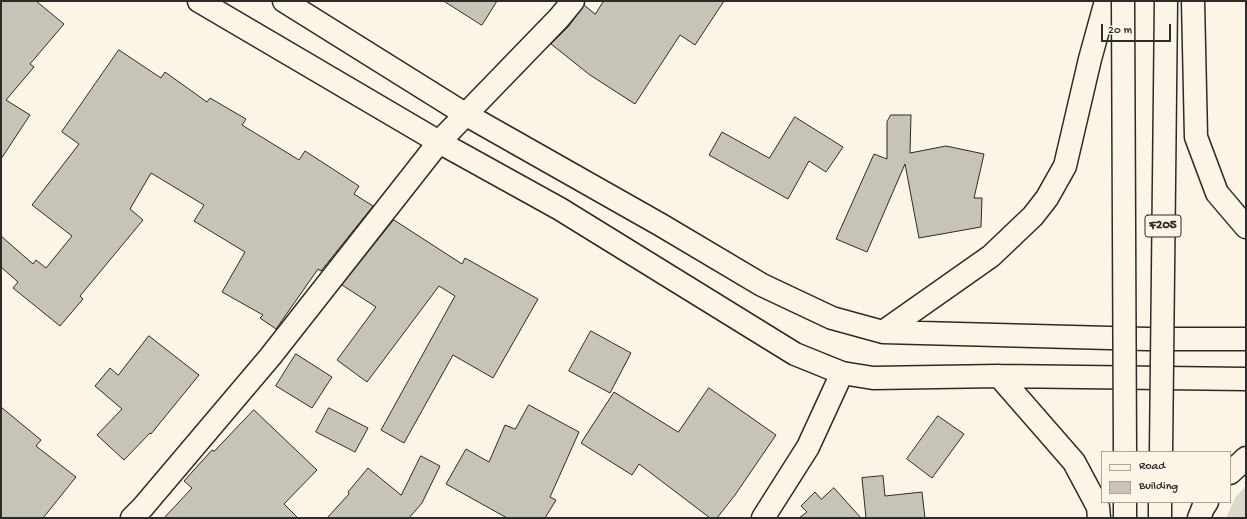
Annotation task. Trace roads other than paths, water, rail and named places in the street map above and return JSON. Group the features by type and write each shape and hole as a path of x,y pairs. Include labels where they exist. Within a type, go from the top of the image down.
{"main road":[{"path":"199,1 439,142 560,209 795,354 842,373 873,378 999,376 1246,379"},
{"path":"284,1 465,114 654,221 762,285 832,318 883,332 1147,339 1246,339"},
{"path":"132,518 144,506 270,357 439,142 559,18 573,1"},
{"path":"883,332 991,256 1033,216 1047,198 1065,166 1090,60 1106,1"},
{"path":"1122,1 1125,451"},
{"name":"F205","path":"1161,451 1166,1"},
{"path":"1193,1 1196,137 1218,194 1246,227"},
{"path":"763,518 808,447 842,373"},
{"path":"999,376 1074,462 1098,507 1099,518"},
{"path":"1231,472 1246,458"},
{"path":"1125,503 1125,518"},
{"path":"1160,503 1160,518"},
{"path":"1199,518 1206,503"}]}
